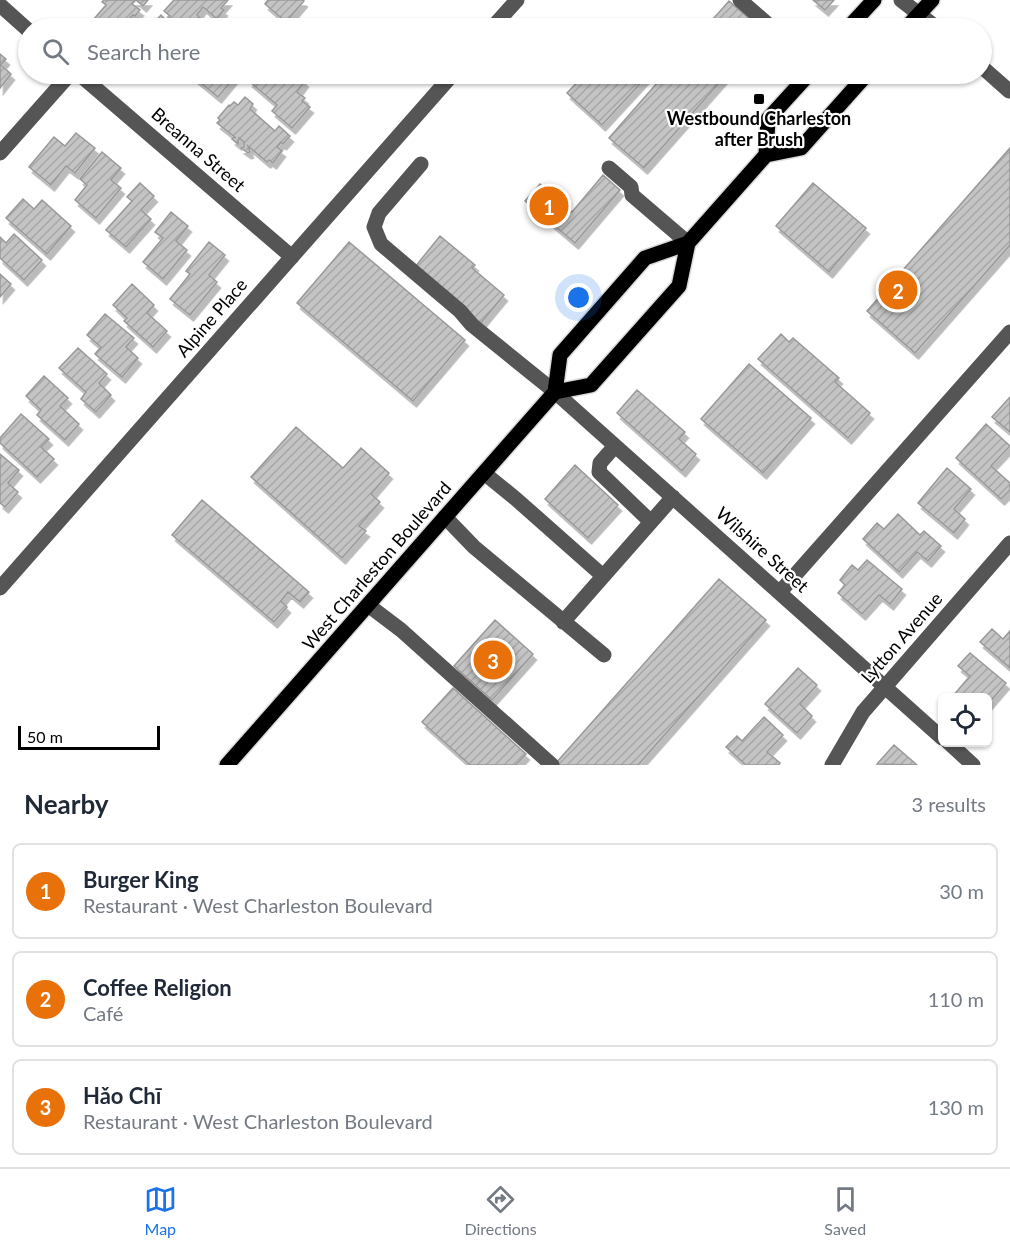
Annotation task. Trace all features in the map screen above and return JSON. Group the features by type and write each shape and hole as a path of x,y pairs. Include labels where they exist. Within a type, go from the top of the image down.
{"main road":[{"path":"857,18 874,0"},
{"path":"916,18 932,0"},
{"path":"766,155 768,120 799,84"},
{"path":"688,243 679,286 591,385 555,392 560,356 645,258 688,243 766,155 801,148 858,84"},
{"name":"West Charleston Boulevard","path":"229,764 555,392"}],"street":[{"path":"501,18 517,0"},
{"path":"740,0 761,18"},
{"path":"901,0 925,18"},
{"path":"0,5 18,21"},
{"path":"992,76 1009,90"},
{"path":"0,153 60,84"},
{"name":"Breanna Street","path":"91,84 292,257"},
{"name":"Alpine Place","path":"0,588 444,84"},
{"name":"Wilshire Street","path":"421,164 379,213 375,227 381,244 555,392 938,734"},
{"path":"609,168 631,187 633,195 688,243"},
{"path":"780,592 1010,332"},
{"path":"615,446 600,463 599,472 651,522"},
{"path":"484,473 603,576"},
{"path":"563,622 673,497"},
{"path":"445,517 474,547 604,656"},
{"name":"Lytton Avenue","path":"832,765 863,712 1010,543"},
{"path":"368,605 401,630 552,765"},
{"path":"953,747 973,765"}],"building":[{"path":"104,0 136,0 132,4 140,10 130,18 95,18 106,5 102,2"},
{"path":"136,0 148,0 143,6"},
{"path":"174,0 228,0 221,8 224,10 218,18 203,7 197,15 200,18 168,18 170,16 164,11"},
{"path":"268,0 304,1 289,18 281,18 265,4"},
{"path":"813,0 834,0 825,10"},
{"path":"729,1 749,18 714,18"},
{"path":"0,54 6,59 1,65 11,74 0,88"},
{"path":"202,84 229,84 218,97"},
{"path":"252,84 303,84 297,92 305,98 302,101 310,107 292,128 272,111 277,105"},
{"path":"576,84 640,84 602,125 567,93"},
{"path":"656,84 718,84 644,168 609,138"},
{"path":"245,97 253,104 250,109 275,131 279,126 290,136 277,147 282,151 273,163 269,160 267,162 248,146 250,152 248,153 241,148 244,147 244,142 239,138 238,144 232,139 236,138 217,123 220,120 218,118 229,105 234,102 238,105"},
{"path":"76,133 95,148 75,173 66,166 51,185 29,167 54,137 65,146"},
{"path":"1010,148 1010,245 915,353 867,311"},
{"path":"102,152 121,168 111,180 121,188 96,218 75,200 87,185 80,179"},
{"path":"603,175 620,190 575,243 525,201 540,184 572,212"},
{"path":"140,183 154,196 141,210 151,219 126,247 106,230 132,201 127,197"},
{"path":"813,183 866,228 829,272 776,226"},
{"path":"23,199 34,209 42,200 71,226 47,254 6,218"},
{"path":"171,212 188,226 176,241 187,250 163,279 143,262 163,238 155,232"},
{"path":"14,234 42,260 24,280 0,258 0,237 6,243"},
{"path":"440,236 475,265 472,268 504,295 481,323 415,267"},
{"path":"209,242 225,255 209,275 217,282 190,315 170,299 190,274 186,271"},
{"path":"349,242 465,340 413,401 297,303"},
{"path":"0,274 11,284 0,297"},
{"path":"132,284 154,305 147,313 167,331 153,347 124,321 127,318 113,305"},
{"path":"105,314 134,338 126,347 138,358 122,377 95,354 101,347 87,335"},
{"path":"781,334 789,342 793,338 839,378 835,382 870,413 848,438 758,359"},
{"path":"78,348 107,374 99,383 111,395 96,412 81,399 86,392 59,368"},
{"path":"749,364 811,418 763,473 701,419"},
{"path":"44,376 68,398 60,406 79,424 65,440 37,415 41,410 26,396"},
{"path":"637,390 685,432 679,439 696,454 682,471 617,413"},
{"path":"1010,397 1010,432 992,417"},
{"path":"21,414 49,439 41,447 54,459 37,477 0,443 0,438"},
{"path":"986,424 1010,446 991,466 1010,483 1010,490 1001,499 956,458"},
{"path":"296,427 343,468 361,448 389,473 371,494 380,502 359,526 366,531 342,558 251,477"},
{"path":"0,454 19,470 8,483 18,492 5,507 0,503"},
{"path":"575,465 618,505 588,538 545,499"},
{"path":"947,468 971,489 954,509 965,519 954,533 918,503"},
{"path":"202,500 309,592 300,602 288,592 281,601 287,607 274,622 172,535"},
{"path":"898,514 920,535 924,531 941,546 928,561 917,552 899,572 863,539 877,523 884,529"},
{"path":"867,560 902,589 890,604 879,595 862,614 838,593 845,585 840,580 852,565 858,570"},
{"path":"719,579 766,620 638,765 558,765 556,763"},
{"path":"495,620 533,654 492,700 454,666"},
{"path":"992,629 1003,639 1010,631 1010,668 980,642"},
{"path":"970,653 1006,683 992,699 992,693 955,693 970,676 958,666"},
{"path":"798,668 817,685 800,704 812,716 797,733 765,704"},
{"path":"453,688 526,754 516,765 470,765 422,722"},
{"path":"764,717 783,735 767,752 780,763 779,765 746,765 726,747 737,736 742,741"},
{"path":"894,745 917,765 877,764"}],"place":[{"name":"Westbound Charleston after Brush","path":"759,99"},
{"name":"Burger King","path":"549,206"},
{"name":"Coffee Religion","path":"898,290"},
{"name":"Hǎo Chī","path":"493,660"}]}
